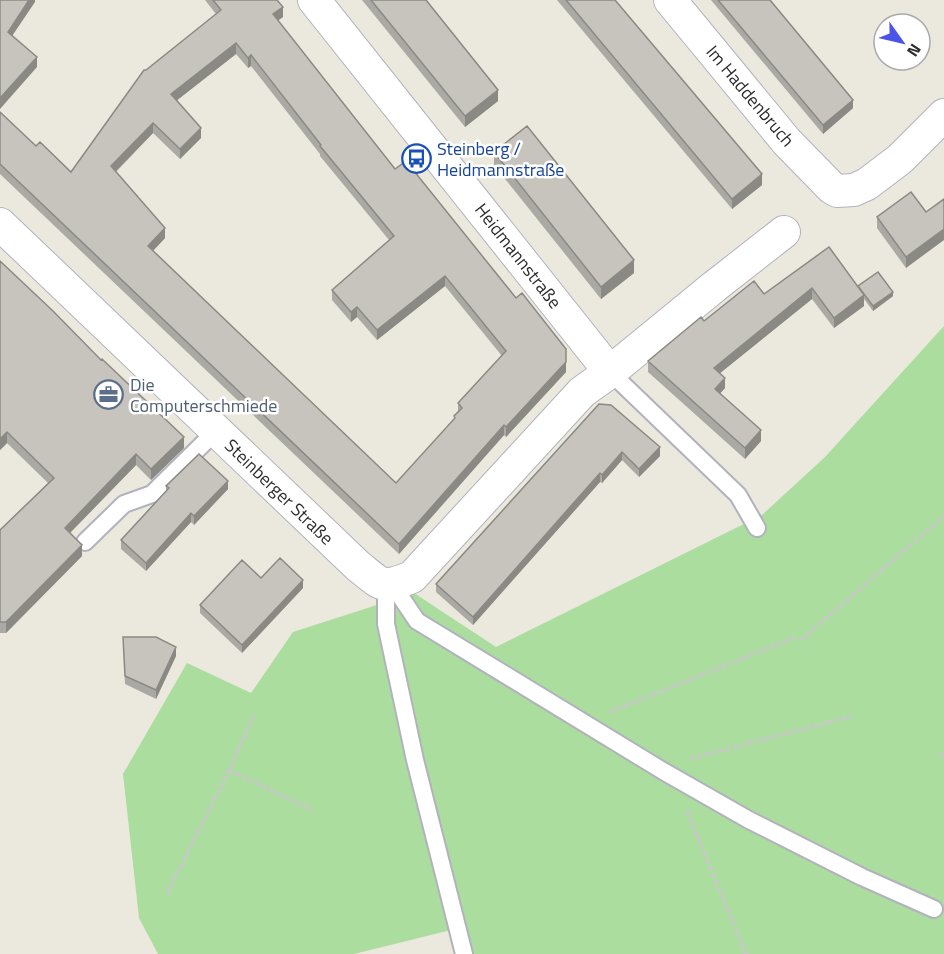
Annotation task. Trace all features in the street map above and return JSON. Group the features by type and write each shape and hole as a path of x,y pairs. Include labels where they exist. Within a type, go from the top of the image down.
{"street":[{"name":"Heidmannstraße","path":"314,0 610,372"},
{"name":"Im Haddenbruch","path":"670,0 787,142 837,191 854,190 867,184 900,159 944,115"},
{"name":"Steinberger Straße","path":"0,225 358,566 386,584"},
{"path":"386,584 412,577 582,392 784,232"}],"lane":[{"path":"610,372 738,495 757,528"},
{"path":"85,542 124,504 152,494 216,431"},
{"path":"386,584 417,621 663,771 748,820 862,878 934,909"},
{"path":"386,584 386,624 415,760 464,954"}],"path":[{"path":"603,715 800,638 944,516"},
{"path":"166,894 255,715"},
{"path":"689,759 852,716"},
{"path":"939,753 944,757"},
{"path":"229,770 312,810"},
{"path":"687,810 746,954"}],"green space":[{"path":"944,326 944,954 457,954 451,930 354,954 158,954 139,918 123,774 187,663 251,693 293,632 414,593 496,647 762,515 825,457"}],"building":[{"path":"0,0 29,0 8,32 37,57 0,98"},
{"path":"213,0 277,0 283,7 273,14 395,169 406,161 516,298 522,293 566,349 566,362 506,427 504,425 399,544 0,164 0,112 36,146 40,142 71,172 144,70 221,10","holes":["236,43 248,58 251,55 320,146 394,236 332,290 351,312 357,307 377,330 445,276 506,351 458,403 462,408 454,416 455,418 396,483 148,246 165,228 111,166 153,123 180,149 201,128 171,94"]},
{"path":"371,0 426,0 498,90 465,116"},
{"path":"566,0 615,0 762,174 732,199"},
{"path":"718,0 770,0 853,100 823,125"},
{"path":"527,126 634,260 601,287 494,152"},
{"path":"911,192 926,212 944,199 944,229 906,257 877,217"},
{"path":"829,247 864,295 834,318 812,288 714,368 725,378 715,389 761,430 745,448 648,361 701,317 704,321 754,281 764,294"},
{"path":"0,261 184,437 151,469 136,454 65,528 82,545 6,622 0,622 0,530 54,478 7,432 0,439"},
{"path":"878,272 893,292 873,306 858,286"},
{"path":"599,404 611,405 660,447 639,469 622,452 602,475 600,473 473,617 436,584"},
{"path":"199,454 228,481 194,516 191,513 146,563 121,540 169,488 166,486"},
{"path":"280,558 303,580 242,645 200,605 242,560 261,578"},
{"path":"123,637 156,637 176,647 156,690 125,676"}],"place":[{"name":"Steinberg / Heidmannstraße","path":"416,159"},
{"name":"Die Computerschmiede","path":"109,395"}]}
